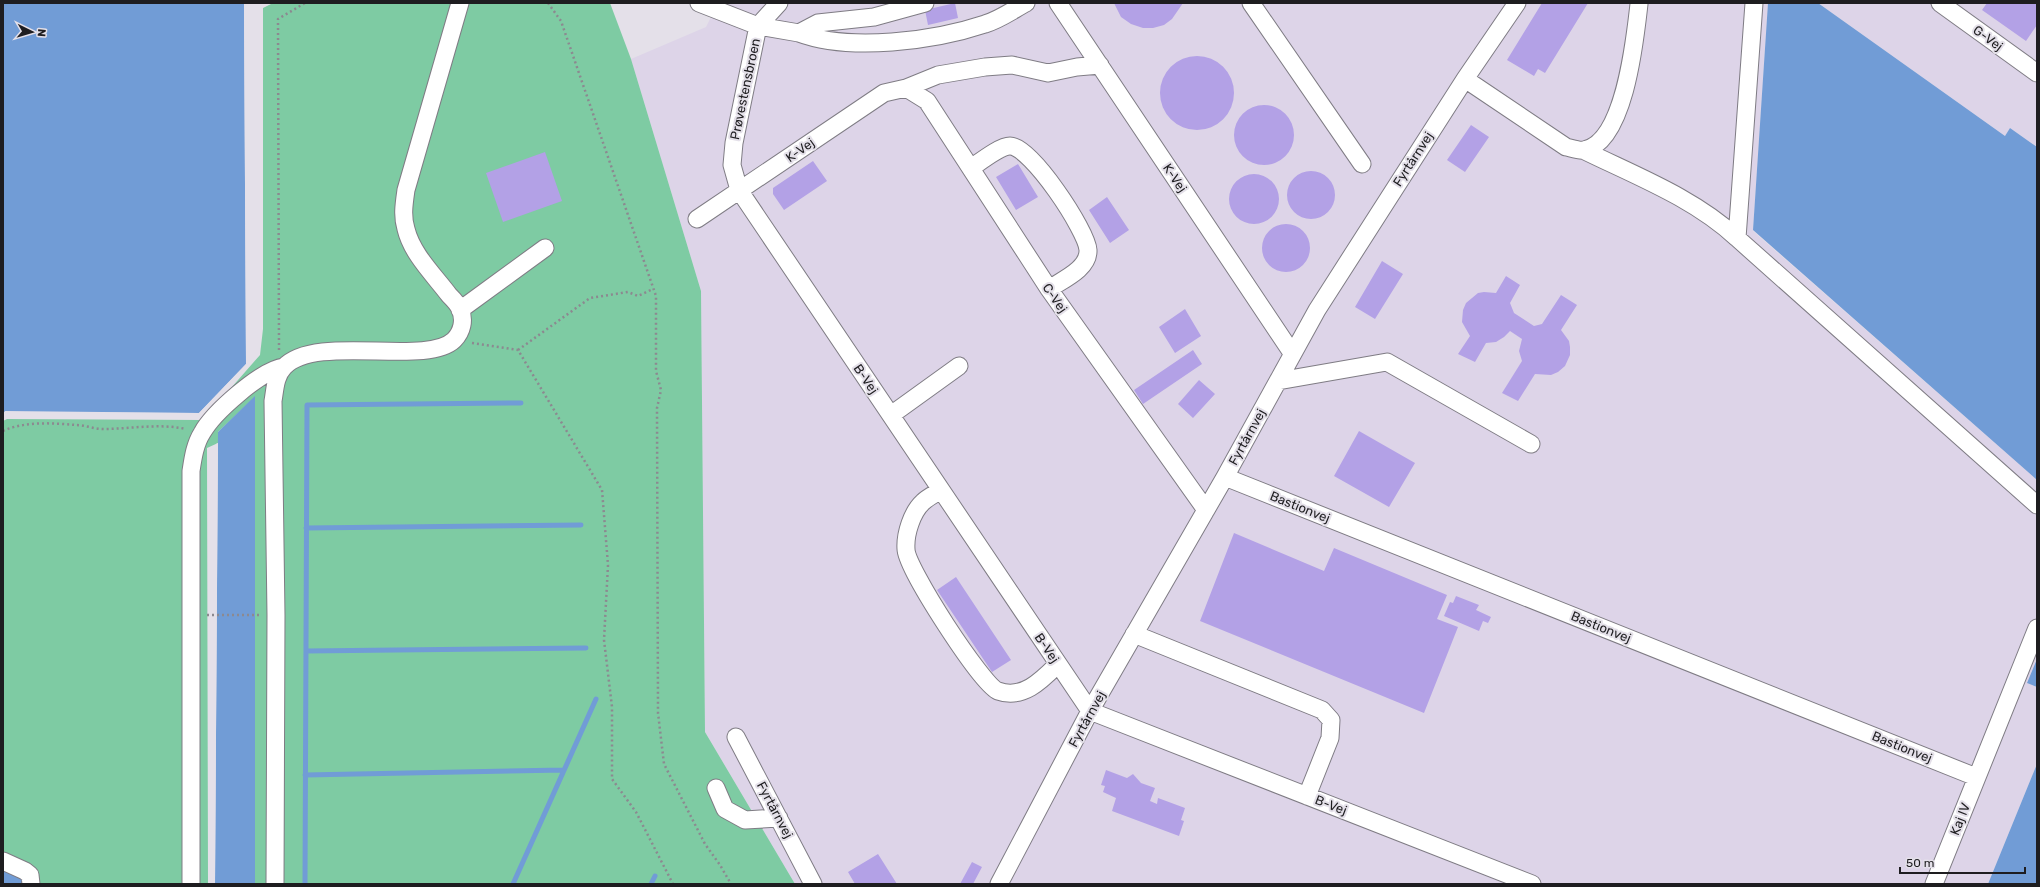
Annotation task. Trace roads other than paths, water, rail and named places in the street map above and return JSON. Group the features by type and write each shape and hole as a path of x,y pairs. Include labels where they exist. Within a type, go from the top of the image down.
{"street":[{"path":"191,884 190,471 194,452 202,432 249,385 274,368 284,367 302,356 340,351 423,350 441,348 454,340 463,323 460,310 416,251 406,230 403,210 406,190 460,3"},
{"name":"Prøvestensbroen","path":"699,3 758,26 734,143 732,165 739,190"},
{"path":"758,26 779,3"},
{"path":"799,34 818,23 874,17 925,3"},
{"path":"758,26 799,34 817,40 881,43 919,40 987,24 1026,3"},
{"name":"K-Vej","path":"1058,3 1292,353"},
{"path":"1251,3 1362,164"},
{"name":"Fyrtårnvej","path":"999,884 1090,711 1225,477 1317,310 1465,79 1517,3"},
{"path":"1736,238 1754,3"},
{"name":"G-Vej","path":"1940,3 2037,73"},
{"path":"1583,150 1602,141 1614,123 1619,109 1634,45 1639,4"},
{"name":"K-Vej","path":"698,219 884,93 906,88 938,75 1000,66 1012,65 1048,73 1077,67 1100,65"},
{"path":"1465,79 1566,147 1583,150 1668,191 1718,220 1736,238 2037,505"},
{"name":"C-Vej","path":"906,88 927,101 1049,290 1206,510"},
{"path":"971,168 1000,149 1010,146 1018,148 1027,154 1038,165 1079,227 1088,250 1084,265 1049,290"},
{"name":"B-Vej","path":"739,190 1090,711 1532,884"},
{"path":"460,310 545,248"},
{"path":"1278,381 1387,362 1531,444"},
{"path":"891,415 959,366"},
{"path":"274,884 276,615 273,401 277,379 284,367"},
{"name":"Bastionvej","path":"1225,477 1976,777"},
{"path":"941,490 923,502 919,507 909,527 906,551 911,568 940,616 985,681 997,691 1021,691 1032,687 1058,664"},
{"name":"Kaj IV","path":"1934,884 2037,628"},
{"path":"1134,634 1322,710 1331,720 1330,738 1307,796"},
{"name":"Fyrtårnvej","path":"736,737 813,884"},
{"path":"716,788 725,809 745,820 779,818"},
{"path":"3,861 25,871 30,876 31,884"}],"water":[{"path":"3,3 244,3 246,364 199,413 3,412"},
{"path":"1768,3 1818,3 2005,136 2010,128 2037,147 2037,480 1753,230"},
{"path":"255,396 255,884 215,884 218,432"},
{"path":"2037,659 2037,687 2027,683"},
{"path":"2037,764 2037,884 1988,884"},
{"path":"3,868 26,879 24,884 3,884"}],"waterway":[{"path":"305,884 307,405 521,403"},
{"path":"306,528 581,525"},
{"path":"306,651 586,648"},
{"path":"513,884 596,699"},
{"path":"305,775 564,770"},
{"path":"651,884 655,876"}]}
